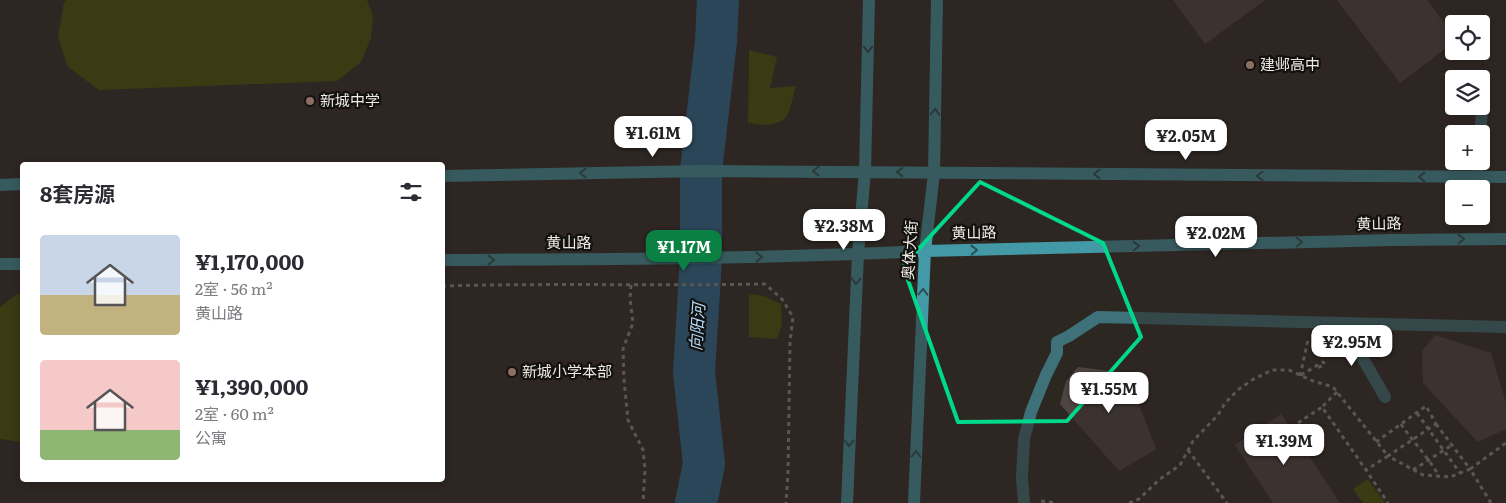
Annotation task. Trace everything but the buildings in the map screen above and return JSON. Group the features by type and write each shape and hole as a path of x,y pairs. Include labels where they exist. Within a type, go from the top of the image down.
{"main road":[{"path":"847,503 858,254 865,171 869,0"},
{"name":"奥体大街","path":"914,503 925,251 934,173 937,0"},
{"path":"445,176 701,171 865,171 1506,177"},
{"path":"0,185 20,184"},
{"name":"黄山路","path":"445,260 702,258 925,251 1506,239"},
{"path":"0,264 20,264"}],"street":[{"path":"1476,177 1477,170"},
{"path":"1024,503 1022,477 1024,439 1031,412 1057,353 1057,342 1098,317 1506,327"},
{"path":"1343,324 1384,397"}],"path":[{"path":"445,286 765,284 782,299 793,317 790,342 786,503"},
{"path":"631,285 632,323 623,349 624,380 628,420 643,450 645,469 643,503"},
{"path":"1300,376 1312,322"},
{"path":"1300,376 1323,362 1324,364 1316,369"},
{"path":"1129,503 1139,498 1160,479 1180,465 1193,441 1218,415 1225,403 1252,380 1272,370 1289,370 1300,376 1333,387 1388,456 1423,475 1450,477 1470,470 1506,444"},
{"path":"1298,423 1322,406 1337,392"},
{"path":"1322,406 1388,503"},
{"path":"1376,442 1426,406 1436,424 1470,470 1491,503"},
{"path":"1416,413 1442,451 1460,473"},
{"path":"1401,424 1411,441 1429,459 1440,476"},
{"path":"1366,470 1436,424"},
{"path":"1413,470 1452,445"},
{"path":"1188,450 1227,503"}],"highlighted area":[{"path":"980,182 1103,243 1141,337 1067,421 958,422 903,266"}],"green space":[{"path":"66,0 367,0 373,16 371,38 361,62 337,81 99,90 68,67 58,37 64,2"},
{"path":"749,50 777,57 770,88 796,86 788,114 783,120 774,124 748,123"},
{"path":"17,294 20,295 20,442 0,439 0,307"},
{"path":"749,294 764,296 781,304 782,324 777,339 749,337"},
{"path":"1368,479 1385,503 1363,503 1353,489"}],"waterway":[{"name":"向阳河","path":"696,503 704,464 694,372 701,258 701,171 716,41 718,0"}],"place":[{"name":"建邺高中","path":"1250,65"},
{"name":"新城中学","path":"310,101"},
{"name":"新城小学本部","path":"512,372"}]}
